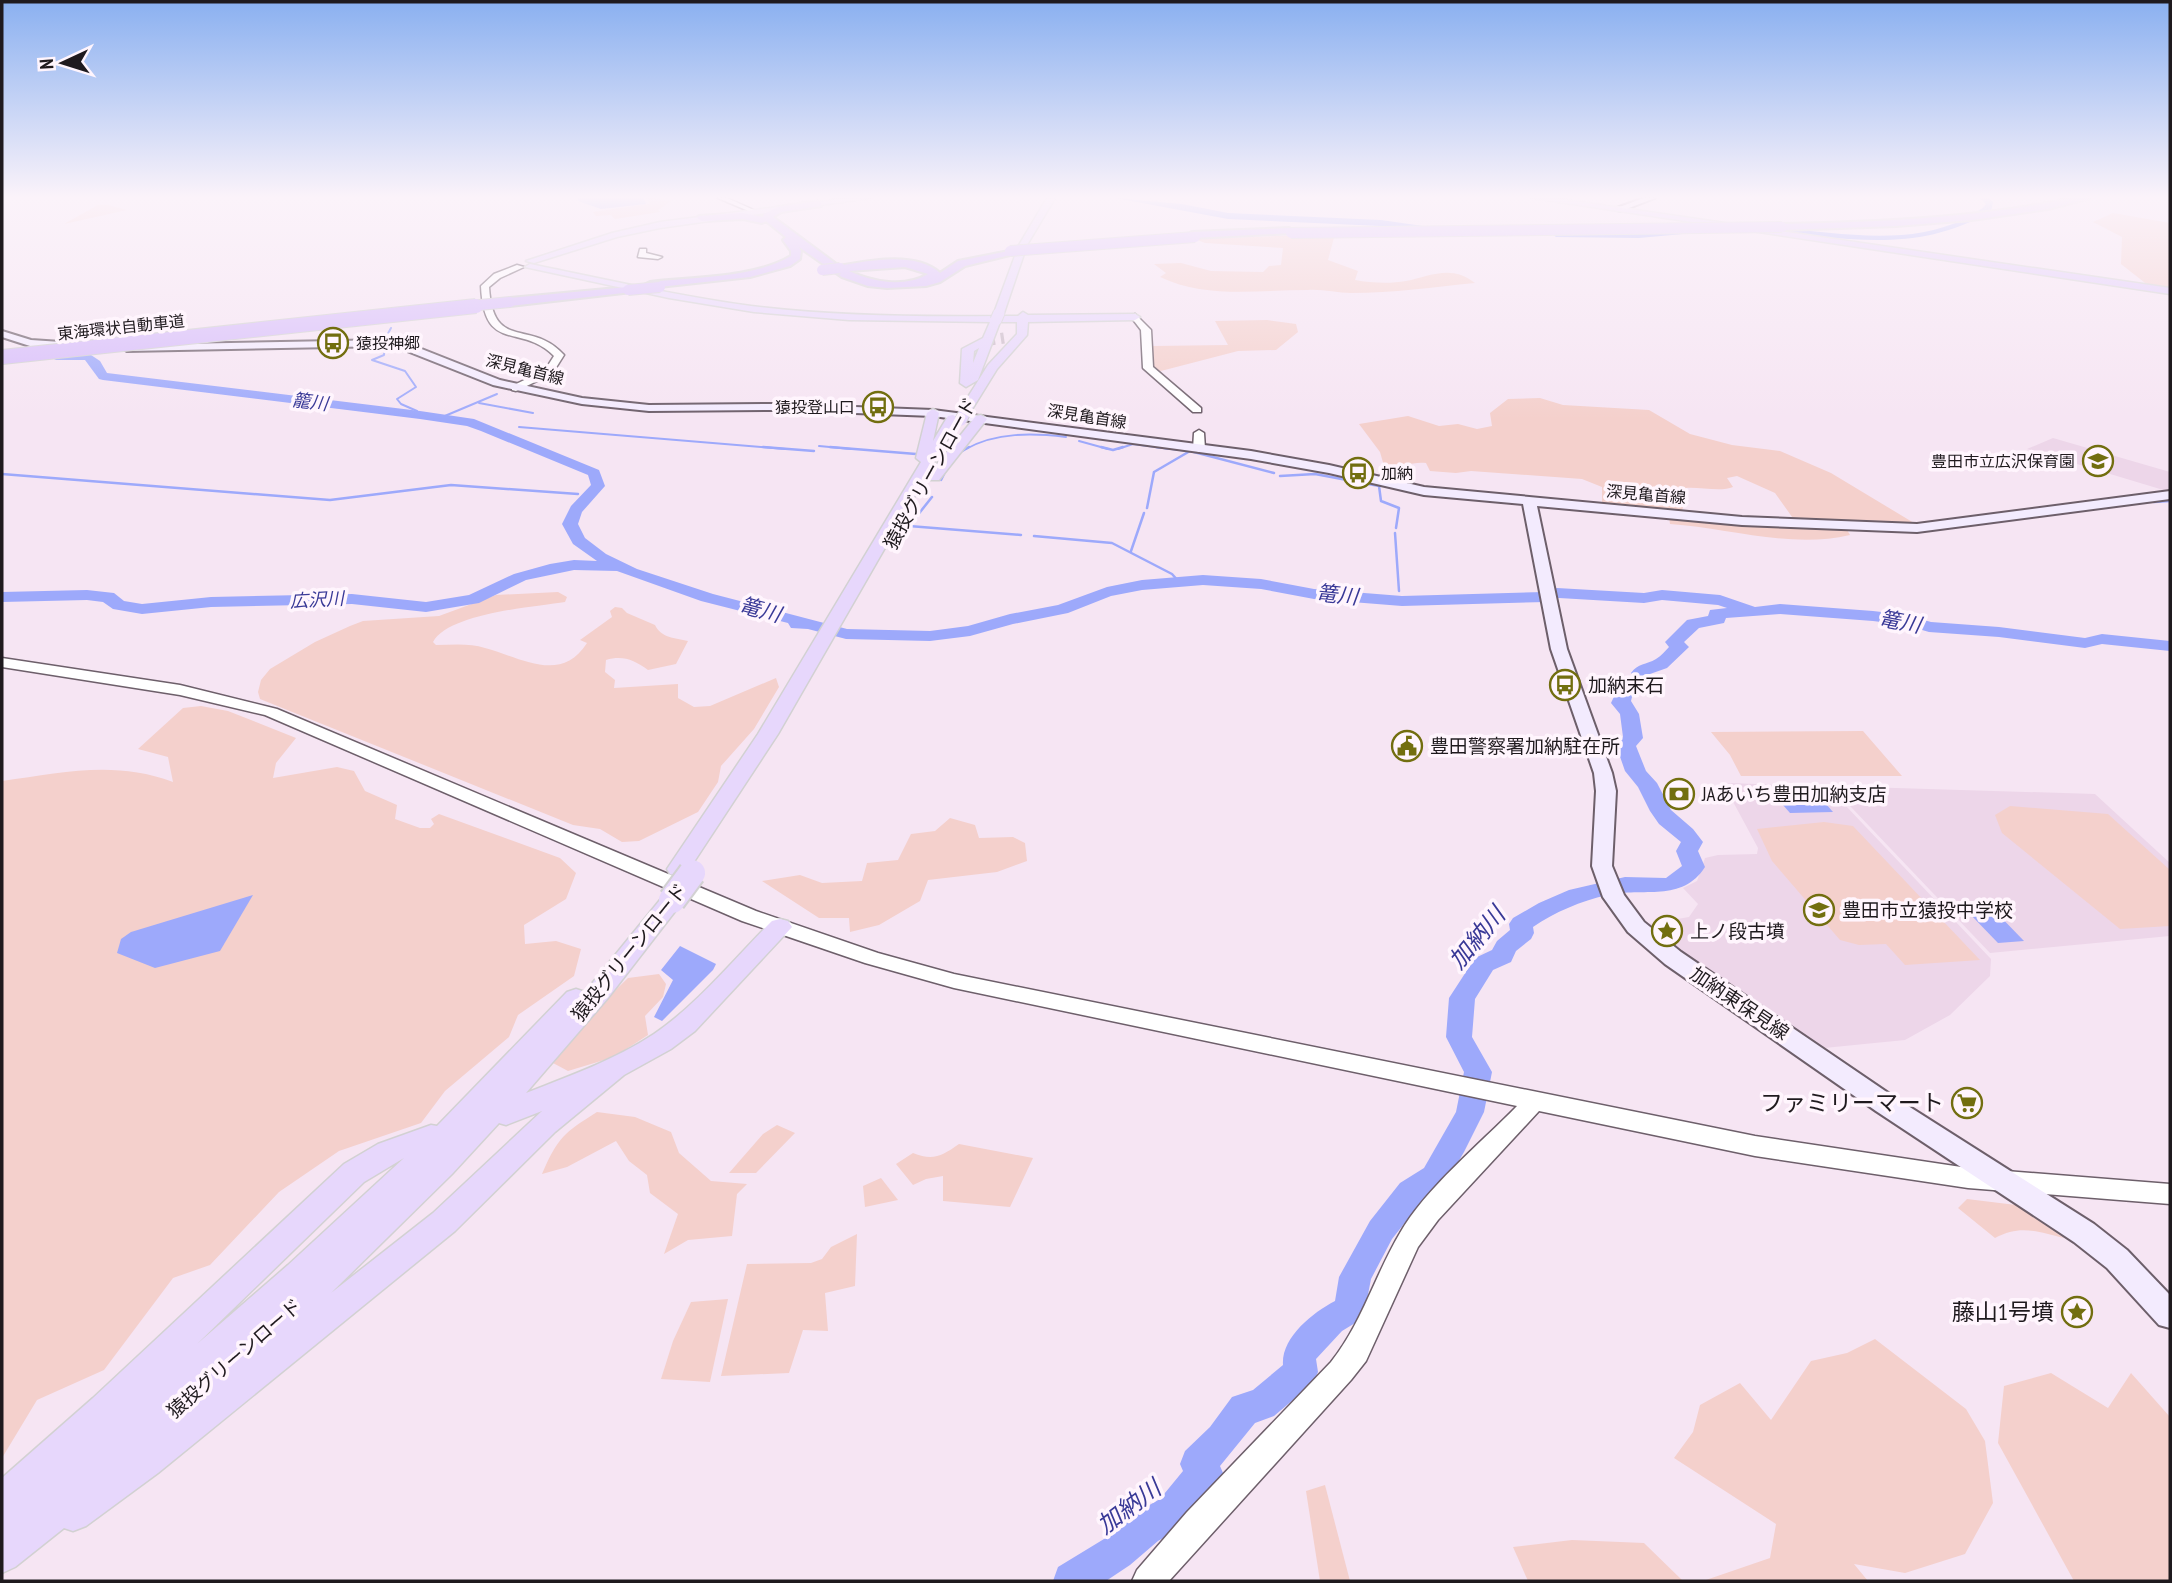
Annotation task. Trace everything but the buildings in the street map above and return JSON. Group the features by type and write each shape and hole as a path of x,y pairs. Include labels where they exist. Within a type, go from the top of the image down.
{"highway":[{"path":"654,286 754,272"},
{"name":"東海環状自動車道","path":"654,286 802,272"},
{"name":"東海環状自動車道","path":"2,356 803,272"},
{"path":"832,272 840,278 881,287 928,283 948,272"},
{"path":"839,272 863,282 910,284 927,280 935,274 933,272"},
{"path":"2051,272 2170,291"}],"main road":[{"path":"570,272 678,294 779,309 1022,320 1133,316"},
{"name":"猿投グリーンロード","path":"1001,317 1015,272"},
{"name":"猿投グリーンロード","path":"2,1554 219,1373 374,1231 547,1053 625,961 665,898 754,781 830,642 911,510 960,413 1018,272"},
{"path":"1004,338 1016,334 1022,320"},
{"path":"960,413 992,367 1022,335 1022,320"},
{"name":"深見亀首線","path":"2,334 30,343 110,348 389,343 516,387 582,401 649,408 778,407 933,413 1289,461 1424,491 1772,523 1917,528 2170,495"},
{"path":"960,413 968,378 968,349 984,341"},
{"path":"914,487 933,413"},
{"name":"猿投グリーンロード","path":"846,615 914,487 960,413"},
{"path":"911,510 946,459 981,419"},
{"name":"加納東保見線","path":"1529,501 1559,649 1604,773 1606,791 1601,853 1611,891 1636,927 1673,958 1885,1104 2064,1219 2109,1252 2170,1315"},
{"name":"猿投グリーンロード","path":"2,1528 138,1418 357,1224 417,1167 530,1049 665,898"},
{"path":"506,1114 614,1068 662,1042 687,1024 780,927"},
{"path":"2,1564 145,1460 444,1222 545,1124 614,1068"},
{"path":"2,1502 115,1401 354,1173 388,1152 431,1136"}],"street":[{"path":"511,272 492,279 485,286 490,319 502,330 550,346 559,355 556,365 546,373 516,387"},
{"path":"1133,316 1146,330 1146,362 1150,372 1185,397 1197,410"},
{"path":"1199,433 1199,449"},
{"path":"2,662 180,690 271,712 780,927 872,958 954,981 1744,1144 1902,1169 2003,1181 2170,1194"},
{"path":"1148,1581 1198,1522 1349,1361 1369,1328 1409,1240 1429,1212 1528,1110 1532,1099"}],"shaded area":[{"path":"1164,272 1358,272 1355,280 1394,283 1449,273 1466,277 1475,283 1367,293 1313,290 1251,292 1214,291 1178,284 1160,277"},
{"path":"2131,272 2170,272 2170,289 2149,286"},
{"path":"1267,320 1296,324 1298,332 1276,350 1238,351 1157,372 1152,365 1153,346 1228,345 1215,321"},
{"path":"1540,398 1563,405 1649,410 1690,434 1732,445 1780,451 1831,473 1914,523 1864,525 1795,521 1775,493 1737,476 1727,478 1733,487 1686,488 1682,512 1602,504 1602,487 1582,479 1471,471 1430,471 1426,463 1384,466 1380,452 1359,424 1408,416 1439,426 1458,424 1477,429 1492,426 1490,413 1508,399"},
{"name":"豊田市立広沢保育園","path":"2053,438 2170,472 2170,492 2027,449"},
{"path":"1669,517 1846,528 1850,535 1828,539 1783,539 1670,524"},
{"path":"558,592 567,597 565,602 474,618 442,632 433,642 436,645 479,646 527,662 553,665 577,655 587,643 580,640 612,617 610,611 615,607 655,625 665,635 688,641 676,664 648,670 628,659 606,660 605,672 615,680 614,688 678,684 678,698 694,707 710,706 776,678 779,687 754,729 721,766 718,782 698,812 639,841 622,842 600,829 573,825 260,699 258,692 261,680 270,669 315,642 363,621 439,616 496,595"},
{"path":"201,706 228,711 296,738 276,763 273,778 337,767 354,771 365,791 397,805 395,819 420,828 430,828 434,824 431,819 439,814 560,858 576,873 566,899 524,925 525,944 556,941 581,949 574,976 518,1015 509,1037 445,1091 421,1123 339,1151 279,1192 210,1265 173,1278 104,1370 37,1400 2,1458 2,781 67,772 109,770 130,771 173,782 168,757 138,749 183,708"},
{"path":"1863,731 1902,776 1741,776 1730,755 1711,732"},
{"name":"豊田市立猿投中学校","path":"1730,783 1828,787 1991,959 1990,976 1950,1015 1905,1040 1814,1049 1642,925 1689,917 1698,904 1683,888 1697,881 1705,858 1757,854 1758,848 1724,785"},
{"path":"1831,786 2095,794 2170,863 2170,936 1990,953"},
{"path":"2010,806 2108,814 2170,870 2170,926 2120,929 2002,833 1995,815"},
{"path":"950,818 975,825 979,838 1013,837 1025,843 1027,861 997,872 928,880 920,901 879,925 850,932 849,918 819,918 762,881 800,875 822,883 862,881 867,863 898,860 911,834 935,831"},
{"path":"1824,822 1853,826 1980,960 1905,965 1886,944 1859,945 1840,940 1772,861 1757,829"},
{"path":"659,974 666,984 663,997 645,1016 648,1035 614,1057 568,1071 553,1063 588,1017 628,978"},
{"path":"597,1112 635,1117 671,1132 679,1153 711,1181 747,1184 737,1194 732,1236 688,1240 664,1254 678,1214 650,1193 647,1175 629,1161 616,1141 567,1167 542,1174 563,1137"},
{"path":"777,1125 795,1133 756,1173 729,1173 763,1134"},
{"path":"959,1144 1033,1158 1010,1207 943,1201 943,1176 913,1185 896,1164 913,1153 926,1157 937,1156"},
{"path":"881,1178 898,1200 865,1207 863,1186"},
{"path":"1967,1199 2016,1205 2064,1238 2021,1230 1995,1238 1958,1208"},
{"path":"857,1234 855,1286 825,1293 828,1331 803,1330 789,1373 721,1376 747,1264 811,1263 822,1259 831,1247"},
{"path":"728,1299 710,1382 661,1379 673,1341 691,1302"},
{"path":"1875,1339 1966,1409 1985,1441 1993,1503 1965,1554 1905,1573 1854,1564 1868,1581 1703,1581 1770,1558 1776,1524 1674,1458 1693,1432 1700,1405 1740,1383 1771,1420 1811,1361 1847,1353"},
{"path":"2051,1373 2108,1408 2131,1373 2170,1417 2170,1581 2074,1581 1998,1443 2004,1386"},
{"path":"1325,1485 1350,1581 1320,1581 1306,1491"},
{"path":"1572,1540 1644,1543 1683,1581 1528,1581 1513,1547"}],"water":[{"path":"1819,796 1833,812 1790,813 1777,798"},
{"path":"253,895 220,951 155,968 117,953 121,939 131,932"},
{"path":"1993,909 2024,941 1998,943 1967,911"},
{"path":"680,946 716,964 662,1021 654,1017 673,980 661,970"}],"waterway":[{"path":"384,341 391,328"},
{"path":"385,344 384,355 372,360 405,371 416,387 397,399 401,404 417,411 417,415"},
{"name":"篭川","path":"56,357 88,356 96,363 103,376 469,422 594,473 598,486 577,509 570,524 579,541 600,557 668,586 795,620 797,624 809,624 846,634 930,636 970,631 1010,619 1062,609 1107,592 1142,585 1203,580 1261,584 1314,594 1402,601 1546,597 1557,593 1644,598 1662,595 1720,600 1754,612 1780,609 1873,616 1907,620 1929,627 1999,632 2085,643 2102,639 2170,646"},
{"path":"440,418 497,394"},
{"path":"479,403 533,413"},
{"path":"519,427 785,449"},
{"path":"966,449 990,439 1015,435 1066,437"},
{"path":"1079,441 1108,449"},
{"path":"1118,449 1133,444 1171,449"},
{"path":"819,446 851,449"},
{"path":"763,447 814,451"},
{"path":"830,447 916,454"},
{"path":"959,453 969,447"},
{"path":"1101,447 1113,450 1123,447"},
{"path":"1156,447 1190,451"},
{"path":"1147,508 1154,472 1190,451"},
{"path":"1190,451 1274,473"},
{"path":"941,480 947,468"},
{"path":"2,474 330,500 451,485 578,494"},
{"path":"1280,476 1315,474 1379,486 1381,501 1399,508 1396,528"},
{"path":"932,497 909,526 1021,535"},
{"path":"2154,502 2170,501"},
{"path":"1131,551 1144,513"},
{"path":"1395,533 1399,591"},
{"path":"1034,536 1112,543 1172,574 1180,583"},
{"name":"広沢川","path":"2,597 87,595 108,597 119,605 142,609 211,602 352,599 426,607 473,599 520,577 550,569 574,565 614,567"},
{"name":"加納川","path":"1072,1581 1117,1552 1145,1528 1173,1512 1205,1473 1198,1464 1222,1439 1244,1409 1262,1404 1301,1372 1299,1354 1330,1320 1349,1310 1355,1277 1381,1230 1411,1192 1434,1177 1470,1112 1478,1072 1459,1037 1462,998 1484,964 1502,956 1506,947 1522,933 1521,924 1562,901 1625,884 1671,884 1682,879 1694,867 1687,851 1692,842 1664,815 1647,783 1638,776 1633,766 1626,745 1633,738 1632,723 1621,703 1622,697 1629,687 1644,679 1640,673 1648,667 1661,664 1680,647 1674,642 1693,624 1718,619 1716,614 1745,612"}],"tunnel":[{"path":"984,341 1004,338"}],"place":[{"name":"猿投神郷","path":"333,343"},
{"name":"猿投登山口","path":"878,407"},
{"name":"豊田市立広沢保育園","path":"2098,461"},
{"name":"加納","path":"1358,473"},
{"name":"加納末石","path":"1565,685"},
{"name":"豊田警察署加納駐在所","path":"1407,746"},
{"name":"JAあいち豊田加納支店","path":"1679,794"},
{"name":"豊田市立猿投中学校","path":"1819,910"},
{"name":"上ノ段古墳","path":"1667,931"},
{"name":"ファミリーマート","path":"1967,1103"},
{"name":"藤山1号墳","path":"2077,1312"}],"water label":[{"name":"籠川","path":"310,402"}]}
